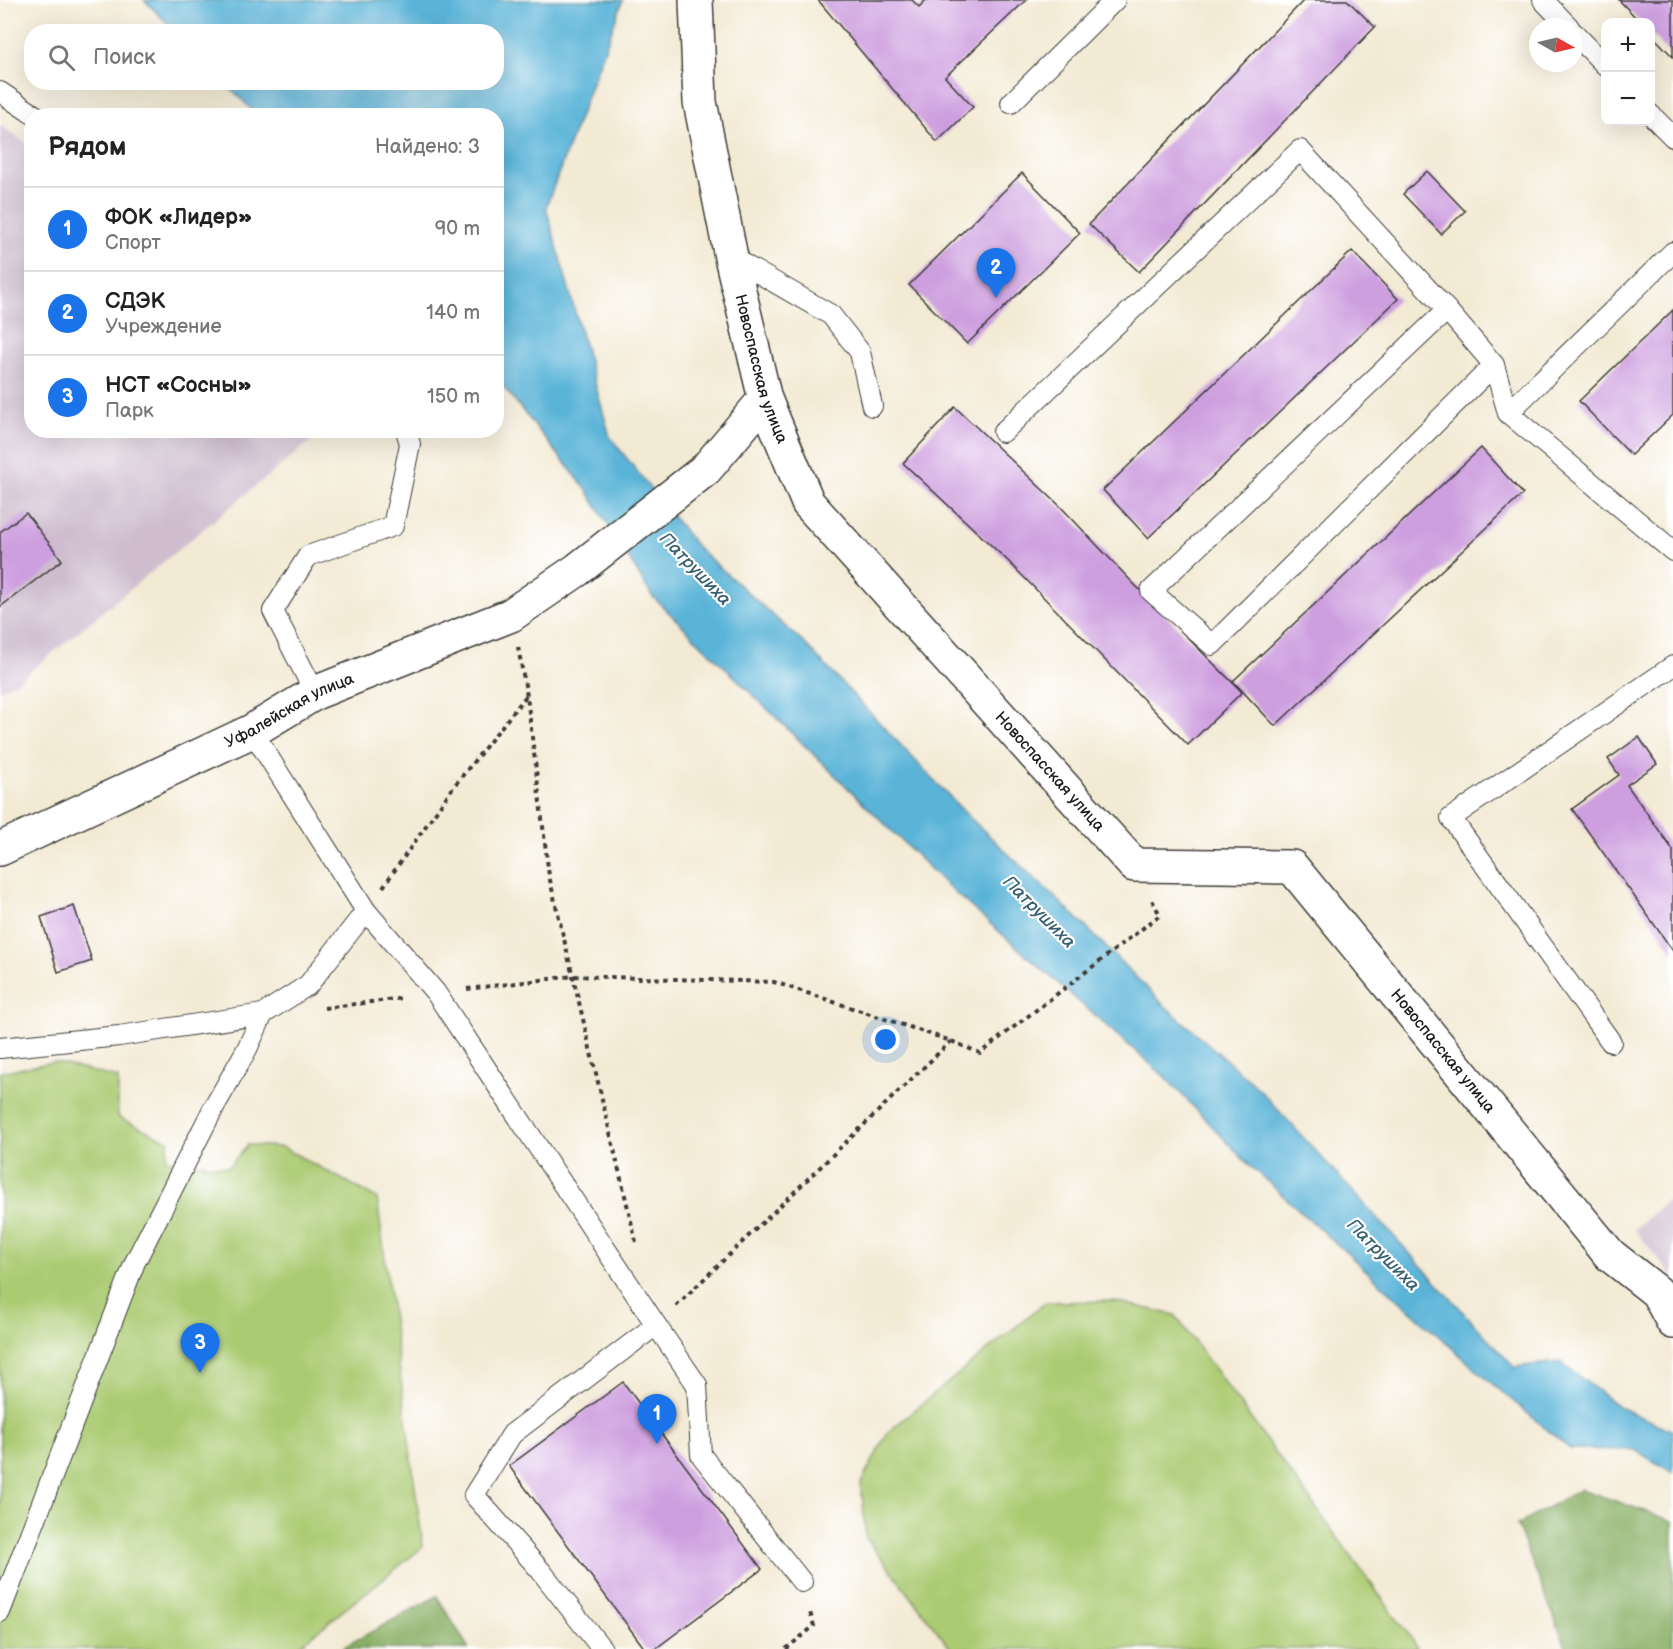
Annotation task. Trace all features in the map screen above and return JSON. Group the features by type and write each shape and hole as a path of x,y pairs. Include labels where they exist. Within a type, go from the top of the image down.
{"street":[{"name":"Новоспасская улица","path":"696,0 700,102 731,257 765,399 808,503 1134,865 1292,867 1610,1255 1657,1292 1673,1322"},
{"name":"Уфалейская улица","path":"0,849 252,730 315,693 512,615 577,570 706,469 765,399"}],"lane":[{"path":"1011,103 1115,0"},
{"path":"1543,0 1560,18"},
{"path":"1583,43 1601,62"},
{"path":"0,92 24,108"},
{"path":"1655,119 1673,137"},
{"path":"1003,432 1299,150 1447,310 1494,365 1508,412 1673,551"},
{"path":"1508,412 1673,252"},
{"path":"731,257 831,315 860,351 872,406"},
{"path":"1447,310 1151,591 1212,645 1494,365"},
{"path":"315,693 273,611 308,556 393,526 410,444 408,438"},
{"path":"1611,1042 1451,818 1673,666"},
{"path":"252,730 366,911 436,993 697,1384 701,1455 802,1582"},
{"path":"0,1048 119,1036 263,1014 308,985 366,911"},
{"path":"0,1612 135,1262 263,1014"},
{"path":"603,1649 541,1571 474,1495 512,1434 656,1325"}],"path":[{"path":"512,615 527,696 549,876 636,1244"},
{"path":"366,911 451,790 527,696"},
{"path":"322,1008 574,976 774,982 951,1041 980,1053 1160,915"},
{"path":"656,1325 951,1041"},
{"path":"786,1649 814,1626 802,1582"}],"shaded area":[{"path":"0,125 24,142 24,438 314,438 17,682 0,690"},
{"path":"1673,1196 1673,1277 1634,1229"}],"green space":[{"path":"54,1062 118,1078 118,1117 169,1141 166,1159 228,1167 248,1145 282,1147 377,1198 423,1547 295,1649 0,1649 0,1072"},
{"path":"1114,1301 1175,1315 1417,1649 951,1649 866,1538 861,1483 888,1432 1046,1302"},
{"path":"1581,1489 1673,1521 1673,1649 1567,1649 1517,1525"},
{"path":"437,1596 469,1649 343,1649 347,1645"}],"water":[{"name":"Патрушиха","path":"144,0 623,0 546,207 610,437 697,547 806,645 968,816 1075,916 1163,1004 1258,1088 1514,1367 1560,1362 1621,1408 1673,1431 1673,1473 1635,1450 1570,1449 1483,1376 1249,1165 1165,1077 955,893 652,596 586,489 504,388 504,108 250,108 232,90 504,90 504,24 168,24"}],"building":[{"path":"818,0 912,0 919,7 926,0 1026,0 945,77 973,107 937,142"},
{"path":"1304,0 1347,0 1375,27 1139,272 1089,224"},
{"path":"1619,0 1673,0 1673,57 1655,38 1655,18 1636,18"},
{"path":"1427,171 1465,211 1441,234 1403,194"},
{"path":"1022,173 1080,233 967,344 909,285"},
{"path":"1352,251 1398,299 1148,538 1103,490"},
{"path":"1673,310 1673,415 1631,455 1579,401"},
{"path":"955,407 1060,506 1242,692 1188,745 1008,561 903,463"},
{"path":"1481,448 1523,494 1275,726 1233,681"},
{"path":"26,513 62,560 0,607 0,532"},
{"path":"1639,737 1657,764 1627,785 1673,850 1673,951 1572,809 1619,775 1608,759"},
{"path":"74,906 92,961 58,972 41,917"},
{"path":"623,1382 762,1569 655,1649 645,1649 509,1466"}],"place":[{"name":"СДЭК","path":"996,298"},
{"name":"НСТ «Сосны»","path":"200,1373"},
{"name":"ФОК «Лидер»","path":"657,1444"}]}
